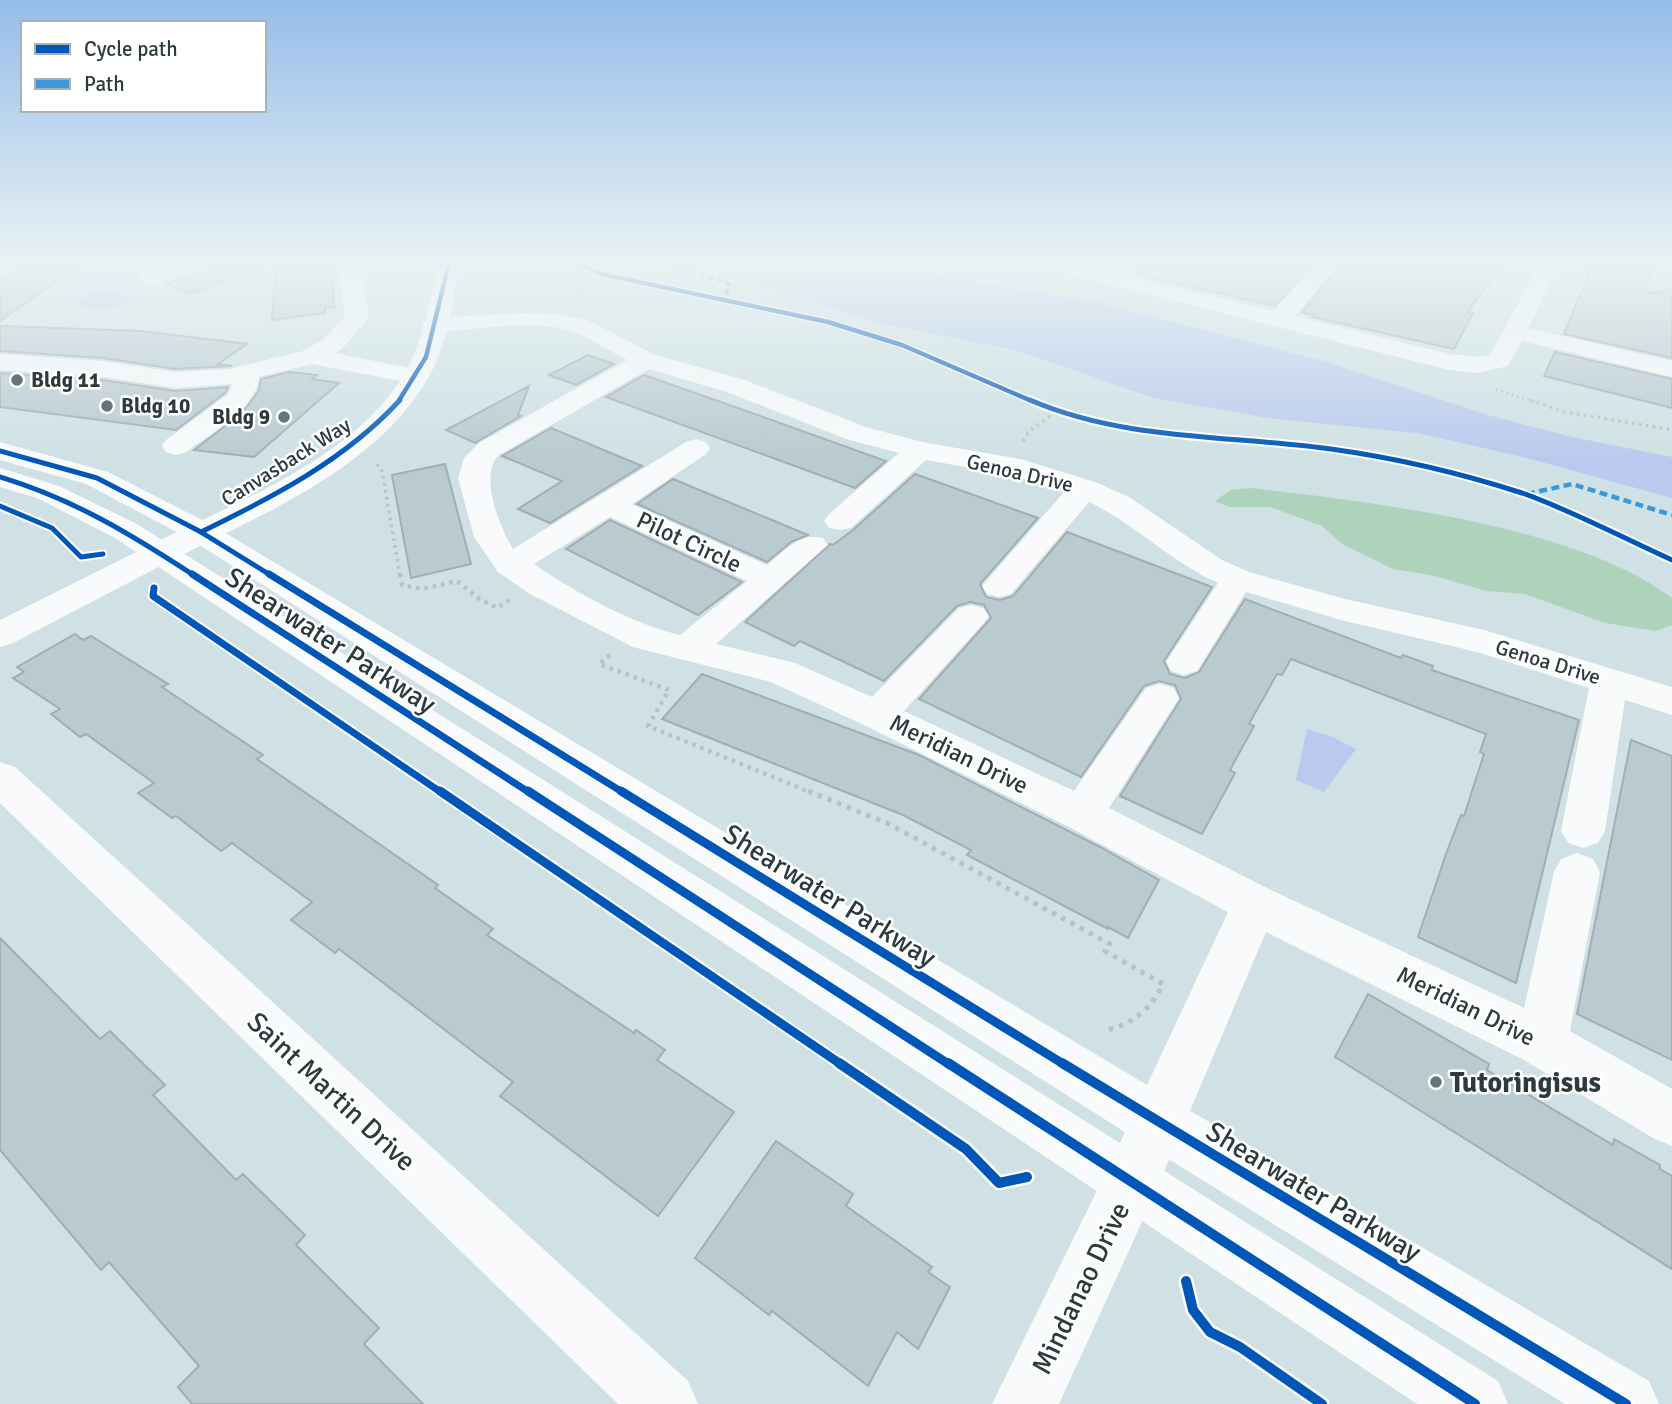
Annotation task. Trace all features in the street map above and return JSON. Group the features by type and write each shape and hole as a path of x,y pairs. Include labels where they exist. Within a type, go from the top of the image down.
{"street":[{"path":"0,362 103,369 176,380 246,374 323,350 344,329"},
{"name":"Canvasback Way","path":"0,635 242,513 340,455 381,420 426,351 432,329"},
{"name":"Genoa Drive","path":"323,350 426,351 496,329"},
{"name":"Genoa Drive","path":"586,329 646,360 736,386 856,433 920,450 1054,477 1084,488 1118,504 1210,567 1237,579 1329,606 1483,642 1672,701"},
{"path":"1314,329 1463,365 1499,361 1518,329"},
{"path":"1516,332 1672,369"},
{"name":"Meridian Drive","path":"646,360 489,449 479,458 473,472 473,483 490,537 515,579 542,586 646,639 782,672 878,715 1082,814 1255,904 1542,1043 1672,1119"},
{"path":"176,446 239,399 245,387 246,374"},
{"name":"Pilot Circle","path":"515,579 609,505 696,448"},
{"path":"840,521 920,450"},
{"name":"Shearwater Parkway","path":"0,452 97,478 180,543 736,928 1132,1180 1475,1404"},
{"name":"Shearwater Parkway","path":"0,477 48,492 126,531 180,543 1158,1122 1626,1404"},
{"path":"999,586 1084,488"},
{"name":"Pilot Circle","path":"609,505 769,579"},
{"name":"Pilot Circle","path":"685,650 812,545"},
{"path":"1184,662 1237,579"},
{"path":"878,715 971,616"},
{"path":"1542,1043 1580,851 1609,680"},
{"path":"1082,814 1160,698"},
{"name":"Saint Martin Drive","path":"0,778 665,1404"},
{"name":"Mindanao Drive","path":"1025,1404 1132,1180 1255,904"}],"path":[{"path":"1044,407 1064,415"},
{"path":"1011,467 1029,430 1056,412"},
{"path":"373,461 382,471 402,584 418,589 457,581 478,598 497,608 515,579"},
{"path":"619,648 599,664 669,690 648,726 887,823 1110,944 1105,951 1163,984 1150,1006 1140,1015 1130,1022 1107,1030"}],"green space":[{"path":"1251,488 1354,501 1470,521 1582,552 1631,573 1672,598 1672,625 1656,631 1605,623 1525,594 1486,591 1435,576 1393,569 1342,544 1322,526 1270,507 1229,507 1215,501 1230,490"}],"water":[{"path":"907,329 1199,329 1327,362 1488,415 1572,437 1672,457 1672,498 1527,458 1417,433 1268,418 1154,398 1018,351"},
{"path":"1307,729 1333,737 1356,749 1324,792 1296,780"}],"building":[{"path":"0,329 142,331 247,344 218,364 232,366 175,369 103,358 0,351"},
{"path":"1363,329 1465,329 1454,349"},
{"path":"1566,329 1672,329 1672,358 1564,334"},
{"path":"1555,352 1672,379 1672,408 1544,376"},
{"path":"588,355 614,364 576,385 549,375"},
{"name":"Bldg 9","path":"289,372 317,375 312,379 339,383 254,457 194,450 243,412 259,390 261,379"},
{"path":"0,373 103,380 175,391 228,387 226,392 176,430 0,407"},
{"path":"644,375 886,461 855,488 606,397"},
{"path":"529,386 518,415 521,416 475,443 446,430"},
{"path":"551,428 642,466 550,523 518,509 562,481 502,456"},
{"path":"445,464 471,564 411,578 392,475"},
{"path":"915,474 1038,518 980,584 986,597 1000,600 1013,596 1067,532 1212,587 1164,661 1170,674 1185,678 1199,672 1245,599 1401,658 1403,655 1433,666 1432,670 1579,720 1516,983 1418,937 1446,854 1461,815 1464,816 1484,754 1480,752 1486,734 1291,659 1282,675 1277,674 1249,724 1254,726 1230,770 1235,773 1202,834 1120,796 1181,699 1175,685 1159,681 1144,686 1081,777 919,699 991,618 984,605 970,602 957,606 884,681 800,641 794,646 745,622 830,544 833,545 853,530"},
{"path":"673,479 808,535 791,542 767,562 637,504"},
{"path":"610,520 742,582 698,615 566,549"},
{"path":"75,634 83,640 91,636 168,684 162,687 263,755 257,759 438,885 435,888 493,929 487,935 634,1033 636,1030 665,1050 657,1060 734,1112 658,1216 500,1096 513,1082 339,949 335,953 291,920 312,902 232,843 221,851 176,816 172,818 138,793 154,783 86,734 80,737 51,714 60,709 13,678 24,672 17,667"},
{"path":"702,674 919,755 1159,880 1128,938 1108,929 967,855 971,850 903,815 662,719"},
{"path":"1631,740 1672,756 1672,1060 1577,1014"},
{"path":"0,938 100,1039 110,1031 165,1085 153,1095 236,1180 243,1174 305,1235 296,1245 379,1328 364,1344 423,1404 192,1404 178,1387 199,1366 109,1262 101,1270 0,1150"},
{"path":"1368,994 1489,1064 1487,1070 1613,1145 1614,1139 1660,1165 1660,1169 1672,1176 1672,1269 1335,1057"},
{"path":"776,1141 853,1194 846,1206 932,1267 928,1272 950,1287 918,1349 897,1332 868,1386 772,1311 769,1315 695,1258"}],"marked path":[{"path":"1527,494 1572,484 1672,515"}],"cycle path":[{"path":"201,532 260,503 324,466 381,421 404,396 420,370 435,329"},
{"path":"849,329 902,345 1064,415 1116,428 1331,449 1431,467 1524,494 1672,560"},
{"path":"0,451 97,478 201,532 1158,1122 1626,1404"},
{"path":"0,477 48,492 126,531 1475,1404"},
{"path":"0,506 52,528 81,557 103,554"},
{"path":"154,588 153,596 966,1149 999,1183 1027,1177"},
{"path":"1186,1281 1193,1310 1210,1332 1240,1347 1322,1404"}],"place":[{"name":"Bldg 11","path":"17,380"},
{"name":"Bldg 10","path":"107,406"},
{"name":"Bldg 9","path":"284,417"},
{"name":"Tutoringisus","path":"1436,1082"}]}
